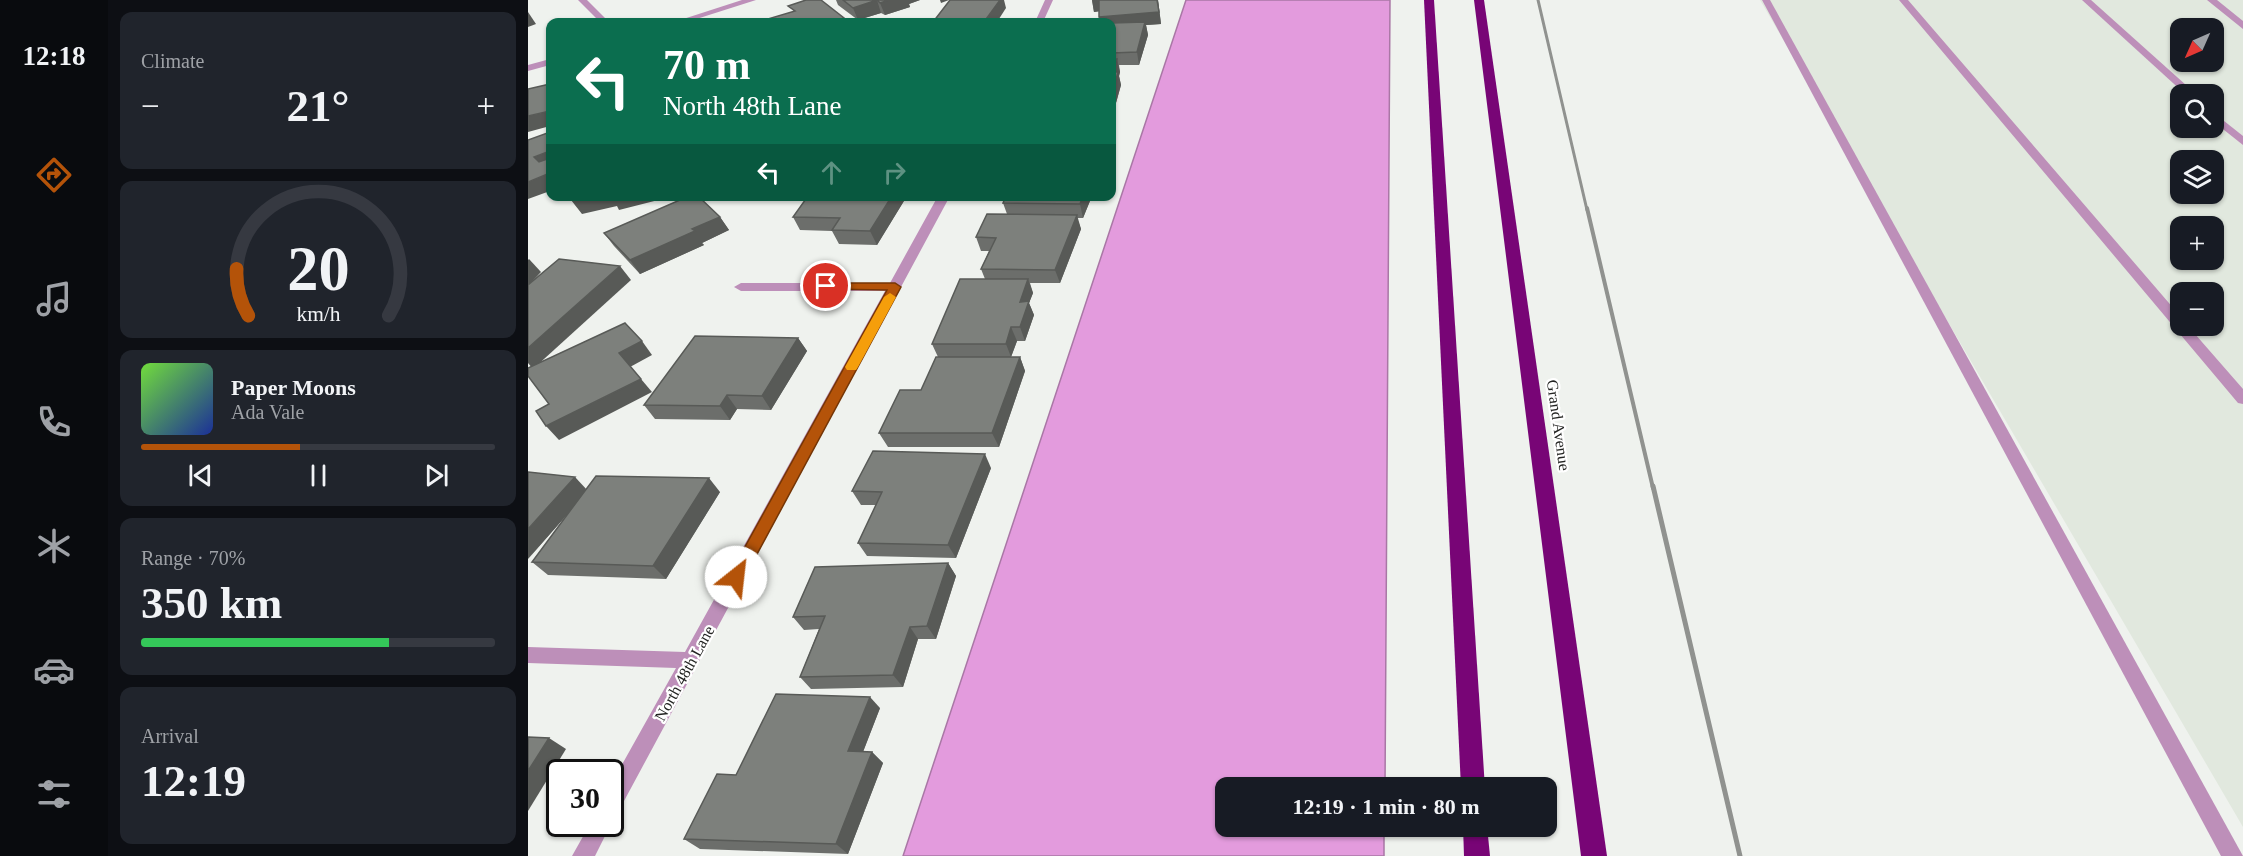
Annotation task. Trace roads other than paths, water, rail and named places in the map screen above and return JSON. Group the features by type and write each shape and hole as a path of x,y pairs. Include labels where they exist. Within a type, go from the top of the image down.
{"highway":[{"path":"1429,0 1472,777"},
{"name":"Grand Avenue","path":"1479,0 1594,856"},
{"path":"1476,837 1477,856"}],"street":[{"path":"582,0 601,18"},
{"path":"692,18 752,0"},
{"path":"1041,18 1049,0"},
{"path":"1766,0 2232,856"},
{"path":"1903,0 2243,399"},
{"path":"2086,0 2180,84"},
{"path":"2211,0 2243,26"},
{"path":"528,68 546,63"},
{"path":"2224,125 2243,142"},
{"name":"North 48th Lane","path":"624,782 941,201"},
{"path":"741,287 895,287"},
{"path":"528,655 691,660"},
{"path":"583,856 594,837"}],"railway":[{"path":"1538,0 1587,210"},
{"path":"1587,208 1653,488"},
{"path":"1653,486 1740,856"}]}
